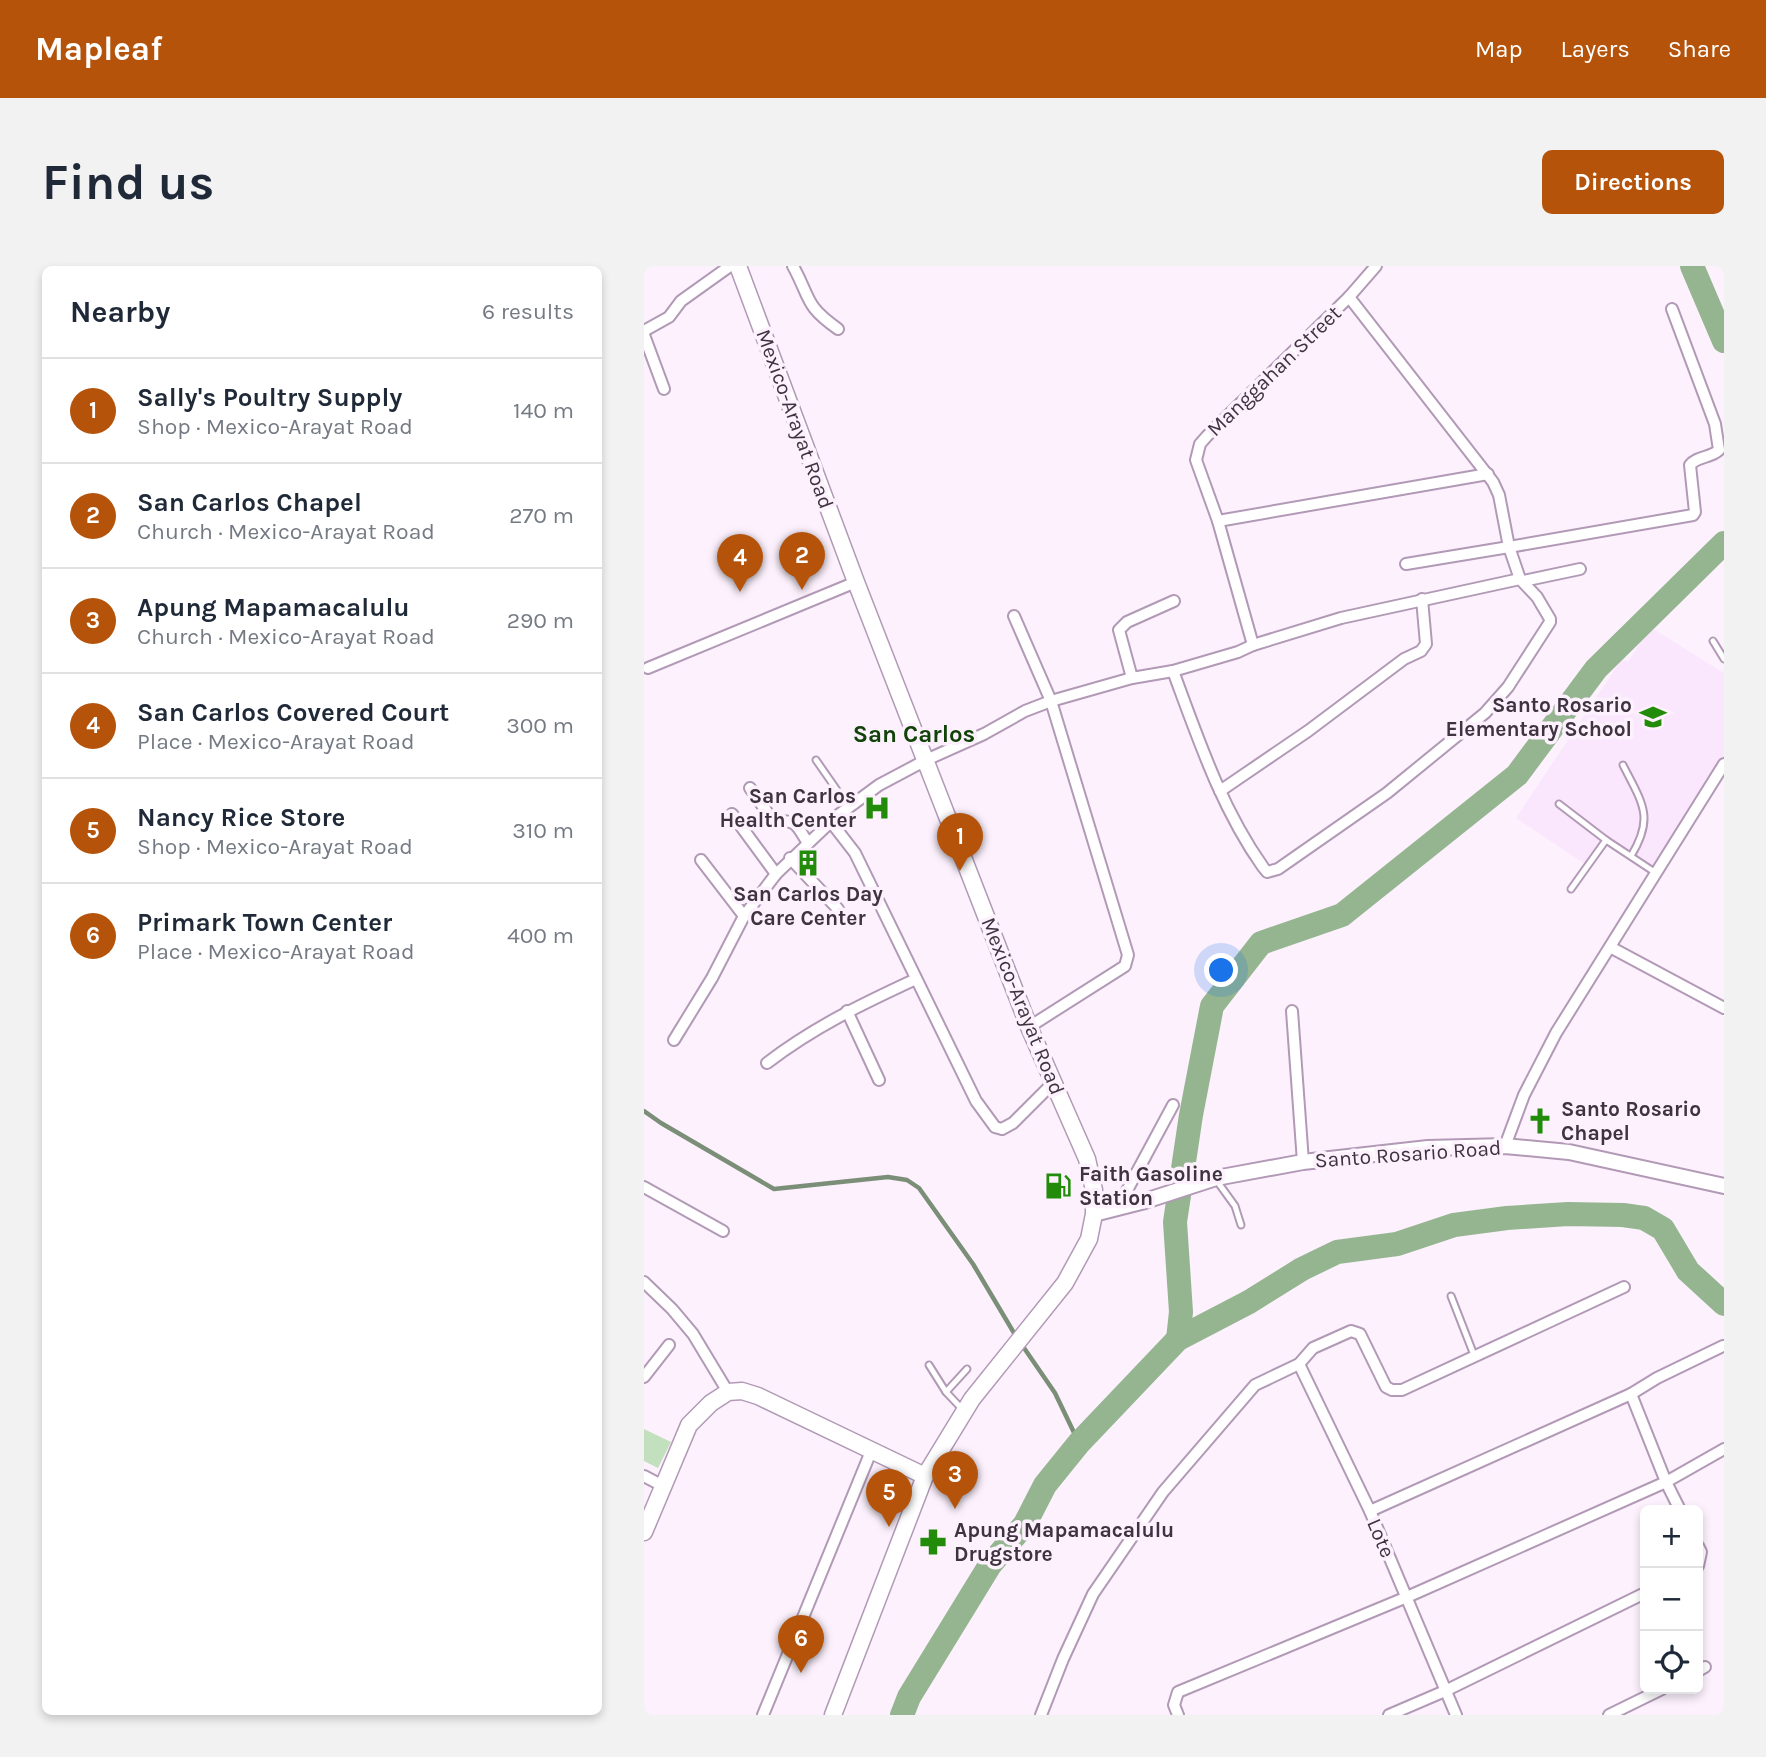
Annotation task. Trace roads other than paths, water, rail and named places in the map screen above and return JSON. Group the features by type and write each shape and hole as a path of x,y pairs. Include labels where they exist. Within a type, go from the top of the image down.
{"main road":[{"name":"Mexico-Arayat Road","path":"738,267 856,582 1029,1027 1087,1159 1094,1190 1094,1214 1089,1238 1081,1256 1065,1283 964,1411 925,1476 833,1715"},
{"path":"644,1532 689,1425 711,1403 728,1392 743,1391 758,1396 872,1448 925,1476"}],"street":[{"path":"793,266 810,305 817,314 838,329"},
{"path":"664,389 644,333 670,317 681,301 738,267"},
{"name":"Manggahan Street","path":"1254,645 1218,521 1196,460 1200,444 1349,297 1372,267"},
{"path":"1173,671 1202,752 1220,791 1267,872 1293,861 1387,793 1465,731 1508,687 1546,631 1550,619 1537,597 1522,580 1508,547 1499,495 1488,474 1349,297"},
{"path":"1406,564 1693,515 1695,512 1690,466 1694,461 1719,450 1718,438 1711,412 1672,309"},
{"path":"1218,521 1488,474"},
{"path":"674,1040 712,978 744,916 790,858 879,785 926,760 1051,701 1132,678 1173,671 1341,618 1422,599 1580,569"},
{"path":"648,668 856,582"},
{"path":"1220,791 1308,731 1405,659 1421,652 1426,644 1422,599"},
{"path":"1132,678 1119,631 1127,622 1174,601"},
{"path":"1014,616 1051,701 1121,930 1128,962 1125,967 1029,1027"},
{"path":"1505,1146 1524,1095 1556,1033 1724,764"},
{"path":"750,788 774,822 791,820 808,843"},
{"path":"732,814 776,874"},
{"path":"831,822 855,853 976,1101 995,1127 1002,1129 1013,1123 1053,1083"},
{"path":"790,858 838,909"},
{"path":"701,860 744,916"},
{"path":"1610,947 1724,1008"},
{"path":"767,1063 799,1038 847,1011 916,979"},
{"path":"1292,1010 1303,1162"},
{"path":"847,1011 879,1080"},
{"path":"1117,1209 1173,1105"},
{"name":"Santo Rosario Road","path":"1094,1214 1216,1178 1303,1162 1427,1148 1505,1146 1569,1152 1724,1186"},
{"path":"644,1187 723,1231"},
{"path":"644,1282 693,1334 728,1392"},
{"path":"1041,1715 1093,1594 1163,1492 1255,1385 1299,1364 1313,1348 1351,1331 1360,1334 1386,1387 1402,1390 1624,1287"},
{"path":"644,1377 669,1345"},
{"path":"1370,1511 1631,1394 1657,1378 1723,1346"},
{"name":"Lote","path":"1299,1364 1370,1511 1456,1715"},
{"path":"1631,1394 1678,1505"},
{"path":"763,1715 872,1448"},
{"path":"1178,1715 1174,1705 1178,1692 1407,1597 1666,1482 1724,1449"},
{"path":"644,1476 663,1486"},
{"path":"1389,1715 1445,1691 1640,1595"},
{"path":"1609,1715 1652,1694"}],"lane":[{"path":"1713,641 1724,659"},
{"path":"816,760 849,807"},
{"path":"1623,765 1645,815 1641,841 1631,856"},
{"path":"1559,804 1657,874"},
{"path":"1571,889 1606,840"},
{"path":"1216,1178 1235,1206 1241,1225"},
{"path":"1451,1296 1474,1355"},
{"path":"929,1365 964,1411"},
{"path":"947,1392 967,1369"}],"waterway":[{"path":"1692,266 1724,341"},
{"path":"1178,1339 1181,1312 1175,1222 1191,1115 1212,1006 1261,943 1342,915 1517,775 1596,669 1724,543"},
{"path":"644,1111 774,1189 888,1177 907,1180 919,1188 973,1264 1017,1338"},
{"path":"902,1715 909,1697 990,1565 1025,1524 1045,1485 1079,1443 1178,1339 1249,1302 1302,1269 1337,1252 1397,1244 1454,1225 1568,1214 1623,1215 1644,1218 1663,1229 1688,1271 1724,1304"},
{"path":"1022,1345 1055,1393 1079,1443"}],"place":[{"name":"San Carlos Chapel","path":"802,590"},
{"name":"San Carlos Covered Court","path":"740,592"},
{"name":"Santo Rosario Elementary School","path":"1653,717"},
{"name":"San Carlos Health Center","path":"877,808"},
{"name":"San Carlos Day Care Center","path":"808,863"},
{"name":"Sally's Poultry Supply","path":"960,871"},
{"name":"Santo Rosario Chapel","path":"1540,1121"},
{"name":"Faith Gasoline Station","path":"1058,1186"},
{"name":"Apung Mapamacalulu","path":"955,1509"},
{"name":"Nancy Rice Store","path":"889,1527"},
{"name":"Apung Mapamacalulu Drugstore","path":"933,1542"},
{"name":"Primark Town Center","path":"801,1673"}],"district":[{"name":"San Carlos","path":"914,734"}]}
